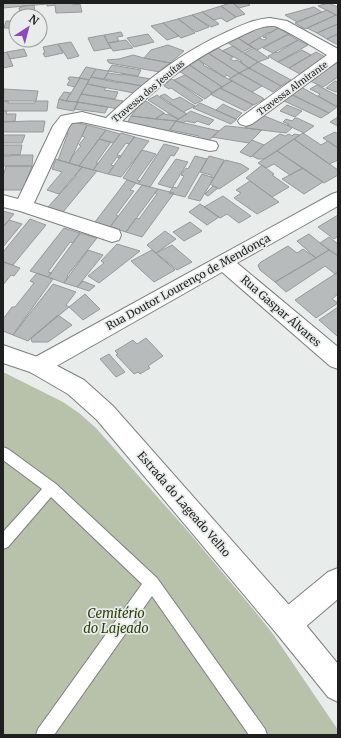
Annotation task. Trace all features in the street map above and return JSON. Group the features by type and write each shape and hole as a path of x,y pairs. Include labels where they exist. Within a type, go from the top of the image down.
{"street":[{"name":"Travessa dos Jesuítas","path":"109,124 148,88 188,57 256,24 266,21 275,21 338,54"},
{"name":"Travessa Almirante","path":"246,121 338,54"},
{"path":"24,206 60,126 67,119 82,117 210,146"},
{"name":"Rua Doutor Lourenço de Mendonça","path":"38,366 338,198"},
{"path":"3,201 24,206 112,235"},
{"name":"Rua Gaspar Álvares","path":"224,262 338,360"},
{"name":"Estrada do Lageado Velho","path":"3,354 38,366 76,387 105,413 287,624 338,687"},
{"path":"287,624 338,581"}],"lane":[{"path":"3,453 51,488 152,583 259,735"},
{"path":"3,542 51,488"},
{"path":"44,735 152,583"}],"green space":[{"name":"Cemitério do Lajeado","path":"3,372 63,402 79,413 96,428 186,529 273,634 338,730 338,735 3,735"}],"building":[{"path":"3,3 72,3 73,5 80,4 82,12 56,13 55,5 47,6 47,4 3,8"},
{"path":"233,3 245,14 236,17 221,6"},
{"path":"233,3 247,3 250,5 239,8"},
{"path":"328,3 338,7 338,16 318,6"},
{"path":"34,5 34,8 19,8 22,6"},
{"path":"221,6 236,17 227,22 221,18 214,20 202,12"},
{"path":"314,7 322,12 297,22 285,15"},
{"path":"327,10 336,15 305,29 295,23"},
{"path":"202,12 219,24 211,27 192,15"},
{"path":"192,15 209,27 196,32 178,19"},
{"path":"336,15 338,16 338,24 317,33 307,28"},
{"path":"178,19 195,33 181,38 163,23"},
{"path":"6,21 8,21 8,28 4,28"},
{"path":"163,23 179,36 167,40 151,26"},
{"path":"269,23 278,28 248,45 238,38"},
{"path":"338,24 338,34 327,39 317,33"},
{"path":"278,28 289,34 257,50 248,45 259,38 264,40 267,38 263,37"},
{"path":"121,32 123,36 117,37 119,41 108,43 104,35"},
{"path":"148,34 154,42 134,47 127,38"},
{"path":"288,34 298,40 273,53 263,48"},
{"path":"338,34 338,44 327,39"},
{"path":"104,35 111,48 94,51 88,38"},
{"path":"238,38 253,47 242,52 227,42"},
{"path":"126,40 133,48 113,51 108,43"},
{"path":"298,40 308,45 278,62 268,56 276,52 277,53"},
{"path":"71,42 79,56 68,59 58,44"},
{"path":"58,44 63,53 45,57 43,53 45,53 43,48 48,48 48,46"},
{"path":"168,45 184,51 170,63 144,58 151,50"},
{"path":"233,46 258,62 249,68 240,62 242,61 222,51"},
{"path":"218,48 233,57 230,59 234,61 237,60 249,68 239,73 208,53"},
{"path":"254,48 269,58 258,62 244,53"},
{"path":"24,49 27,56 10,59 7,52"},
{"path":"302,50 311,55 289,68 278,62"},
{"path":"7,52 13,66 3,68 3,53"},
{"path":"316,52 327,58 300,74 289,68"},
{"path":"208,53 239,73 231,78 227,75 224,77 196,58"},
{"path":"133,55 170,63 160,72 109,63 107,60 119,59"},
{"path":"196,58 204,64 203,65 232,81 222,87 188,64"},
{"path":"258,62 291,80 281,86 249,68"},
{"path":"337,63 338,77 323,87 308,80"},
{"path":"188,64 222,87 213,93 179,71"},
{"path":"112,65 141,70 138,76 108,71"},
{"path":"86,67 96,69 89,80 79,78"},
{"path":"249,68 281,86 273,92 239,73"},
{"path":"96,69 109,71 104,79 91,77"},
{"path":"108,73 151,79 143,86 104,79"},
{"path":"239,73 262,86 252,92 229,79"},
{"path":"185,75 213,93 205,99 174,80"},
{"path":"69,77 80,78 75,87 67,85 70,80 68,79"},
{"path":"91,77 141,86 134,93 87,84"},
{"path":"80,78 89,80 77,102 66,101"},
{"path":"171,79 203,100 195,104 171,88 169,89 164,86"},
{"path":"232,81 264,99 254,105 220,88"},
{"path":"335,81 338,82 338,91 336,92 326,88"},
{"path":"87,84 106,88 104,90 118,92 115,99 81,94"},
{"path":"317,85 338,96 338,104 336,106 318,96 320,94 310,89"},
{"path":"301,87 337,107 329,113 291,94"},
{"path":"220,88 253,105 245,111 210,94"},
{"path":"4,89 38,91 36,101 3,101"},
{"path":"64,92 71,93 66,101 59,99"},
{"path":"81,94 123,101 119,109 77,102"},
{"path":"165,94 173,100 180,97 195,106 183,112 160,96"},
{"path":"290,94 329,113 321,118 282,100"},
{"path":"157,95 187,114 178,119 148,100"},
{"path":"59,99 78,102 74,111 57,108"},
{"path":"3,101 8,101 8,103 35,103 35,101 48,101 47,111 3,111"},
{"path":"146,101 164,113 155,119 131,116 137,108"},
{"path":"78,102 108,107 105,113 74,109"},
{"path":"200,103 237,119 231,124 193,108"},
{"path":"223,104 242,113 236,119 216,110"},
{"path":"287,105 302,111 295,117 280,111"},
{"path":"3,111 7,111 6,114 16,114 15,121 3,122"},
{"path":"191,111 214,120 209,125 197,121 195,123 186,121 183,123 176,121"},
{"path":"164,113 178,119 176,121 155,119"},
{"path":"262,115 292,128 286,133 245,128"},
{"path":"131,116 176,121 168,132 127,123"},
{"path":"338,117 338,126 330,122"},
{"path":"295,118 314,126 304,133 283,122 286,119 292,121"},
{"path":"45,121 43,132 3,132 3,122"},
{"path":"176,121 219,131 206,143 196,140 199,136 170,130"},
{"path":"73,122 87,125 69,163 58,160 68,133 64,132 66,126"},
{"path":"87,125 106,130 79,166 69,163 73,155 81,146 79,145 85,137 82,136"},
{"path":"225,126 262,130 249,143 212,137"},
{"path":"106,130 120,134 113,143 99,139"},
{"path":"335,132 338,134 338,148 323,138"},
{"path":"121,133 135,137 129,144 126,143 117,155 121,156 120,158 117,157 111,165 114,166 108,174 93,170"},
{"path":"303,133 321,145 328,141 338,148 338,160 329,164 294,139"},
{"path":"280,134 285,136 289,134 292,136 294,134 300,135 264,159 258,159 252,156 264,145"},
{"path":"3,135 25,135 22,143 3,143"},
{"path":"134,137 149,141 121,177 108,174"},
{"path":"99,139 111,142 96,163 98,163 93,170 79,166"},
{"path":"294,139 338,170 338,175 324,183 277,151"},
{"path":"252,140 264,145 251,157 240,152"},
{"path":"164,144 179,148 174,156 171,155 150,187 138,184"},
{"path":"3,145 22,145 20,155 3,155"},
{"path":"142,150 156,154 137,180 140,181 138,184 123,178"},
{"path":"277,151 303,168 290,175 274,164 266,168 258,163"},
{"path":"33,155 32,166 3,166 3,156"},
{"path":"195,156 207,159 185,197 169,193 173,187 177,188 184,176 181,175 186,168 188,169"},
{"path":"209,156 224,160 214,178 211,177 211,175 200,172"},
{"path":"56,159 82,167 59,194 47,190 62,172 52,169"},
{"path":"176,159 188,162 172,188 158,184"},
{"path":"225,160 241,164 249,169 219,189 210,184"},
{"path":"262,165 274,174 272,175 289,187 272,197 246,178"},
{"path":"6,166 32,166 23,190 3,190 3,177"},
{"path":"82,167 97,171 63,212 48,207 76,176"},
{"path":"303,168 323,182 304,194 282,179"},
{"path":"202,174 214,178 200,201 188,198"},
{"path":"127,180 136,183 130,190 134,191 116,215 118,216 110,227 95,222"},
{"path":"250,181 279,202 257,214 234,198 241,193 236,190"},
{"path":"142,185 158,189 126,232 110,227"},
{"path":"213,186 218,188 208,196 205,194"},
{"path":"158,189 174,193 142,237 126,232 136,218 139,219 157,194 155,193"},
{"path":"223,196 251,216 239,223 227,214 220,218 204,207"},
{"path":"200,204 219,217 207,225 189,212"},
{"path":"3,211 14,214 3,227"},
{"path":"338,215 338,236 334,239 318,227"},
{"path":"30,219 46,225 13,265 3,262 3,252"},
{"path":"9,220 22,224 3,247 3,227"},
{"path":"190,222 202,231 184,241 173,232"},
{"path":"64,228 80,233 73,243 70,242 48,272 52,273 48,277 30,271"},
{"path":"165,231 176,239 156,253 147,245"},
{"path":"80,233 97,238 67,276 64,283 48,277"},
{"path":"309,234 329,250 316,258 297,241"},
{"path":"329,237 338,244 338,256 320,243"},
{"path":"117,244 140,251 99,283 88,276 104,263 101,261"},
{"path":"172,245 192,262 177,270 156,253"},
{"path":"288,246 297,253 303,249 316,258 275,282 260,270 258,265"},
{"path":"88,250 103,255 77,287 64,283"},
{"path":"152,250 175,270 154,282 131,261"},
{"path":"329,250 338,256 338,272 335,274 325,266 286,292 275,282"},
{"path":"4,262 20,268 14,276 11,275 3,285"},
{"path":"338,272 338,294 332,299 338,303 316,318 295,300"},
{"path":"37,273 53,279 13,335 3,331 3,319 12,307 15,307 34,283 30,281"},
{"path":"83,281 95,286 89,291 77,287"},
{"path":"53,284 76,292 66,305 69,307 28,341 13,335"},
{"path":"85,294 100,309 83,320 69,307"},
{"path":"338,307 338,335 337,336 319,320"},
{"path":"58,315 72,325 48,342 32,342 31,338"},
{"path":"146,338 163,356 148,366 150,368 140,374 138,372 134,374 116,355 118,354 115,351 133,340 137,344"},
{"path":"109,354 125,372 116,377 100,359"}]}
